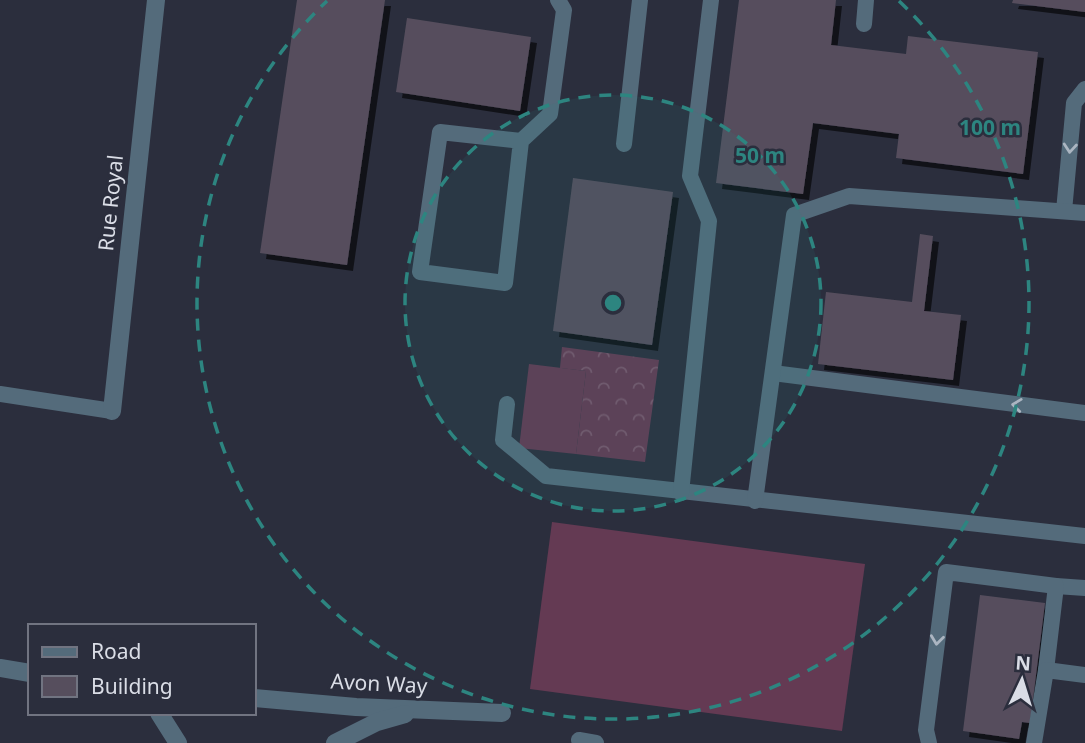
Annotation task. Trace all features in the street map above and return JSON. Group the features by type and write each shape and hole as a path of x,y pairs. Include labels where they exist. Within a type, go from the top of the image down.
{"street":[{"name":"Rue Royal","path":"112,411 156,0"},
{"path":"0,668 28,673"},
{"name":"Avon Way","path":"256,698 502,713"},
{"path":"335,743 377,722 422,709"},
{"path":"160,715 178,743"}],"lane":[{"path":"521,141 440,132 419,272 505,283 521,141 550,114 565,10 558,0"},
{"path":"624,144 640,0"},
{"path":"681,493 709,221 690,176 711,0"},
{"path":"864,24 866,0"},
{"path":"1064,211 1074,103 1085,89"},
{"path":"755,501 794,215 849,196 1085,213"},
{"path":"773,373 1085,413"},
{"path":"0,394 112,411"},
{"path":"507,404 503,440 546,476 1085,536"},
{"path":"928,736 946,572 1085,588"},
{"path":"1034,743 1056,586"},
{"path":"1046,670 1085,675"},
{"path":"579,740 596,743"}],"green space":[{"path":"562,347 659,360 645,462 576,454 586,371 560,368"},
{"path":"529,364 586,371 576,454 519,448"},
{"path":"552,522 865,564 842,731 530,689"}],"building":[{"path":"297,0 385,0 347,265 260,253"},
{"path":"739,0 836,0 831,45 906,54 908,36 1038,52 1023,174 896,158 899,134 813,123 803,194 716,183"},
{"path":"1013,0 1085,0 1085,12 1012,3"},
{"path":"407,18 531,37 520,111 396,92"},
{"path":"573,178 673,192 652,345 553,331"},
{"path":"920,234 933,236 924,311 961,315 953,380 818,364 826,292 912,302"},
{"path":"980,595 1045,603 1030,723 1022,722 1019,739 963,731"}]}
